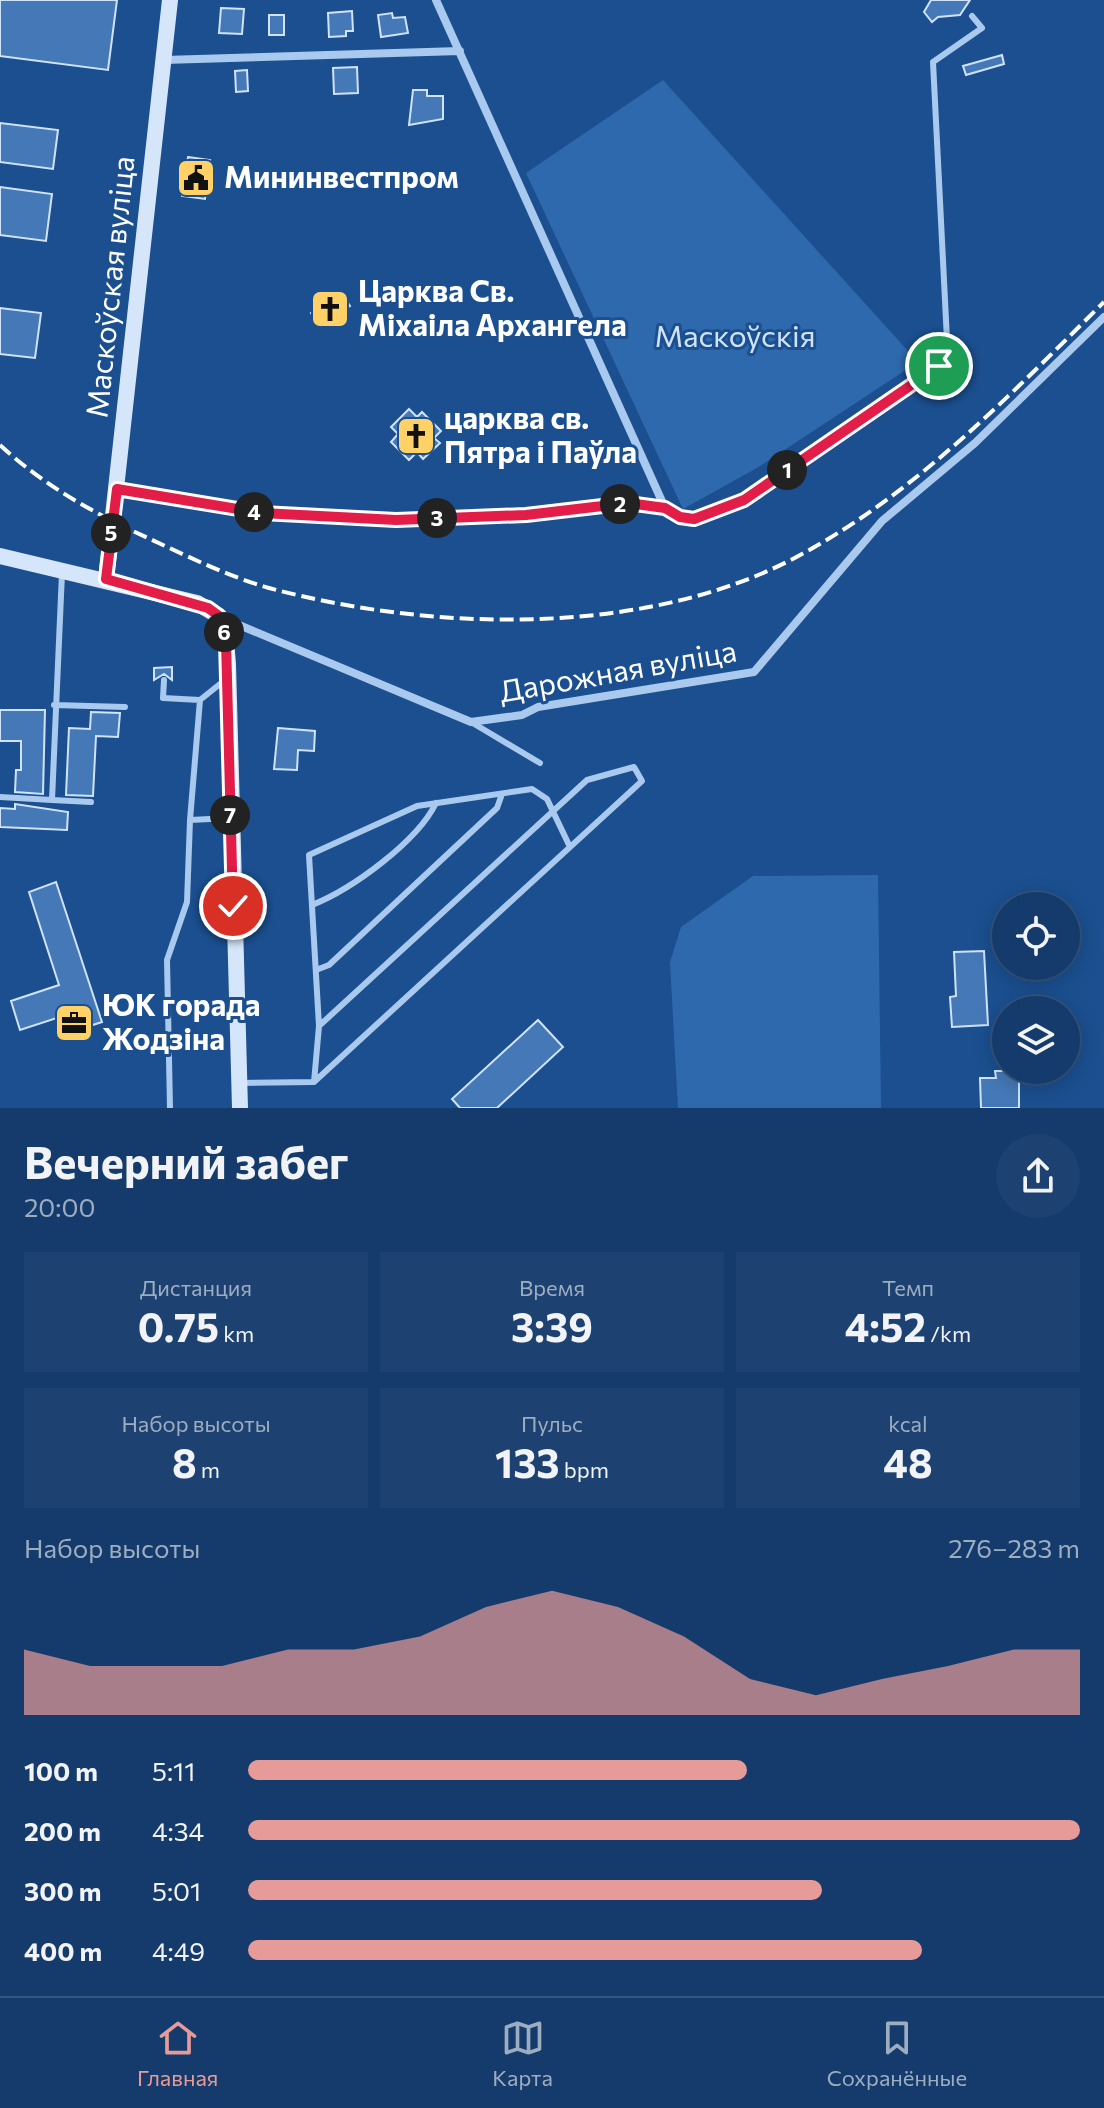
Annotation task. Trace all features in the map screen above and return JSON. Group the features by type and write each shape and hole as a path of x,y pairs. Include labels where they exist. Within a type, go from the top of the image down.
{"main road":[{"name":"Маскоўская вуліца","path":"106,579 170,0"},
{"path":"0,556 197,603 219,616 226,641 228,677 240,1108"}],"street":[{"path":"436,0 665,508"},
{"path":"164,60 460,51"},
{"name":"Дарожная вуліца","path":"471,722 522,715 538,707 754,672 882,521 975,443 1104,317"},
{"path":"219,616 471,722"}],"lane":[{"path":"117,489 262,513 396,520 526,515 628,503 665,508 680,517 694,519 744,500 948,360 933,62 982,28 972,16"},
{"path":"52,800 54,705 63,569"},
{"path":"164,680 163,698 200,700 228,677"},
{"path":"170,1108 167,960 187,902 200,700"},
{"path":"54,705 125,707"},
{"path":"471,722 540,763"},
{"path":"239,1083 314,1082 642,781 634,767 587,780 319,1026"},
{"path":"314,1082 319,1026 309,855 417,806 532,789 547,799 551,813 570,847"},
{"path":"316,970 329,965 497,808 502,794"},
{"path":"0,797 91,802"},
{"path":"312,905 343,893 428,821 436,803"},
{"path":"190,820 230,818"}],"green space":[{"name":"Маскоўскія","path":"663,80 918,362 757,468 683,509 526,173"},
{"path":"878,875 881,1108 678,1108 670,962 681,927 753,876"}],"building":[{"path":"0,0 117,0 108,70 0,56"},
{"path":"931,0 970,0 960,15 938,17 932,22 924,12"},
{"path":"221,8 244,9 242,34 219,33"},
{"path":"352,11 353,31 346,31 346,36 329,37 328,13"},
{"path":"392,13 393,18 405,17 408,33 381,37 378,15"},
{"path":"269,15 284,15 284,35 269,35"},
{"path":"1002,55 1004,64 966,75 963,66"},
{"path":"357,67 358,93 334,94 333,68"},
{"path":"247,70 248,91 236,92 235,71"},
{"path":"413,90 427,90 427,96 443,96 443,119 409,125"},
{"path":"0,123 58,130 53,169 0,162"},
{"name":"Мининвестпром","path":"188,157 210,160 205,199 182,196"},
{"path":"0,187 52,194 46,241 0,235"},
{"name":"Царква Св. Міхаіла Архангела","path":"342,294 350,306 319,325 311,313"},
{"path":"0,308 41,313 35,358 0,354"},
{"name":"царква св. Пятра і Паўла","path":"409,409 417,417 422,412 441,431 434,438 440,443 423,459 417,452 409,460 391,442 398,434 391,427"},
{"path":"172,667 172,680 164,674 154,680 154,668"},
{"path":"0,710 45,710 43,794 15,792 16,770 21,770 21,741 0,741"},
{"path":"91,712 120,713 118,737 96,736 93,796 66,795 69,728 90,729"},
{"path":"278,728 315,731 314,751 298,750 297,770 274,769"},
{"path":"15,804 68,812 67,830 0,827 0,808 15,809"},
{"path":"56,882 102,1022 74,1031 69,1014 20,1030 11,1001 59,985 29,892"},
{"path":"984,951 988,1025 952,1027 950,997 956,996 954,952"},
{"path":"538,1020 563,1047 497,1108 460,1108 452,1099"},
{"path":"980,1078 992,1078 992,1084 1019,1084 1019,1108 981,1108"}],"railway":[{"path":"0,445 52,486 109,519 207,565 269,588 333,603 470,619 540,619 610,613 678,601 742,581 802,554 844,529 885,501 962,439 1104,302"}],"place":[{"name":"Мининвестпром","path":"196,178"},
{"name":"Царква Св. Міхаіла Архангела","path":"330,309"},
{"name":"царква св. Пятра і Паўла","path":"416,436"},
{"name":"ЮК горада Жодзіна","path":"74,1023"}],"route":[{"path":"233,906 226,641 219,616 208,608 106,579 117,489 262,513 396,520 526,515 628,503 665,508 680,517 694,519 744,500 939,366"}]}
